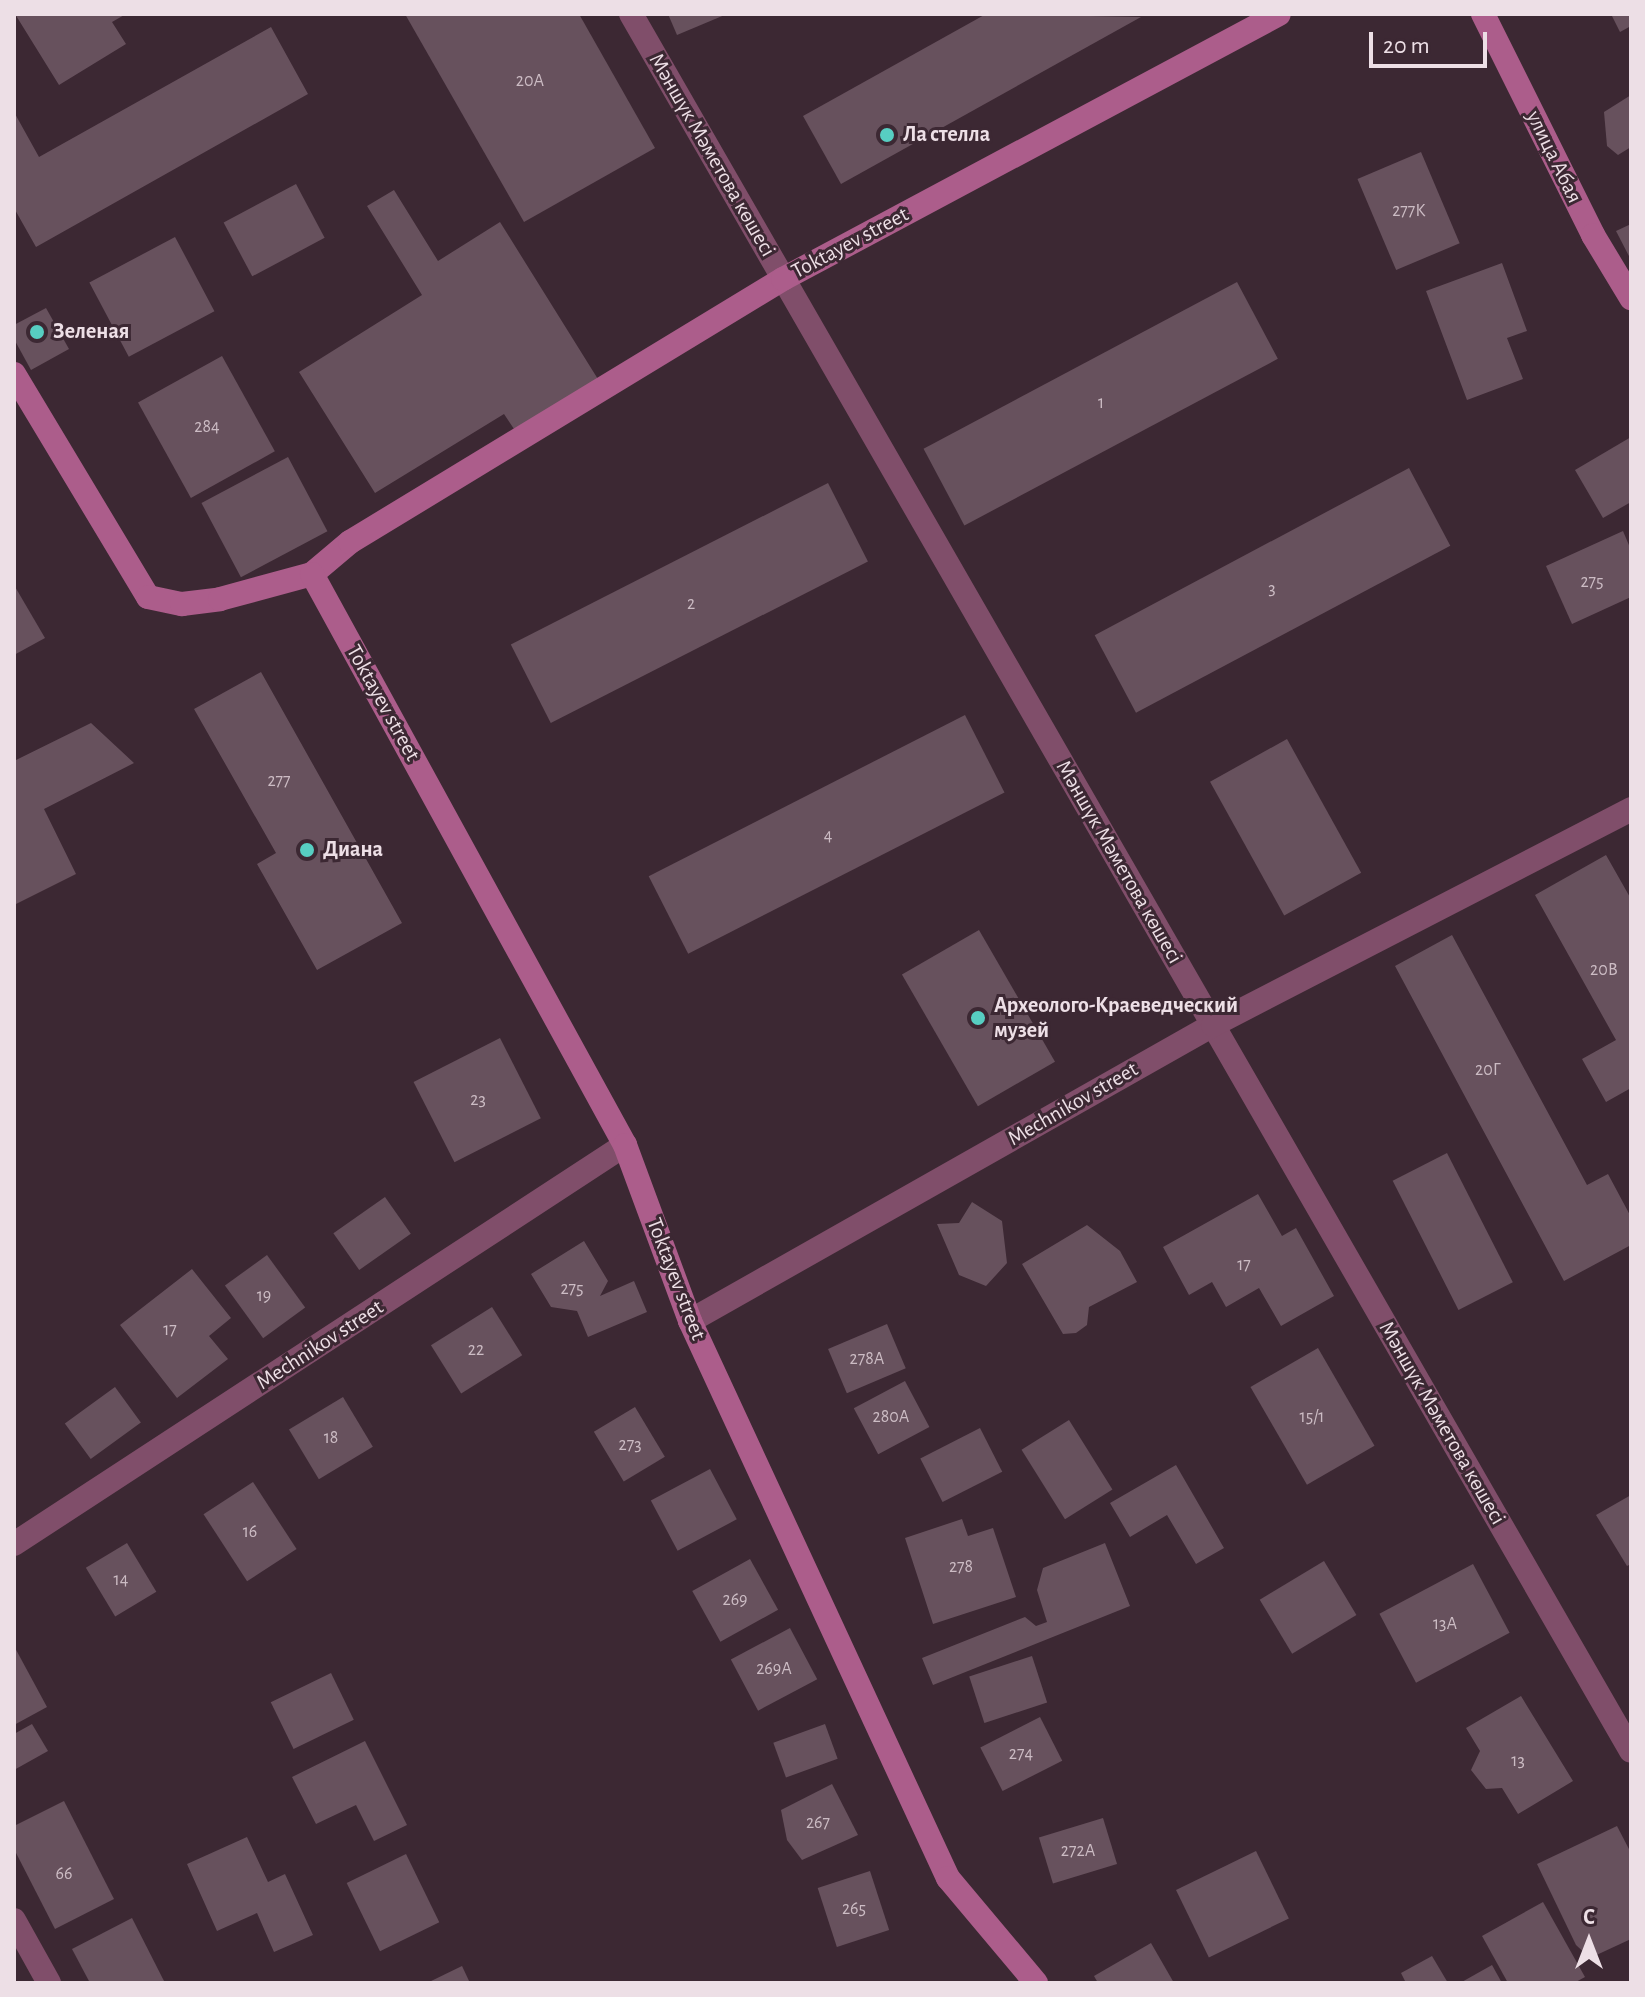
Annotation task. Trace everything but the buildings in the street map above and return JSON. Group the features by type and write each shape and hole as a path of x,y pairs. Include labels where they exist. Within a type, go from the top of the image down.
{"street":[{"name":"Мәншүк Мәметова көшесі","path":"631,14 1631,1751"},
{"name":"Toktayev street","path":"14,374 148,597 182,604 220,599 312,574 350,542 783,279 1279,14"},
{"name":"улица Абая","path":"1483,14 1593,235 1631,298"},
{"name":"Toktayev street","path":"312,574 625,1145 690,1321 948,1878 1036,1983"},
{"name":"Mechnikov street","path":"690,1321 1213,1025 1631,809"},
{"name":"Mechnikov street","path":"14,1544 625,1145"},
{"path":"14,1920 49,1983"}],"place":[{"name":"Ла стелла","path":"887,135"},
{"name":"Зеленая","path":"37,332"},
{"name":"Диана","path":"307,850"},
{"name":"Археолого-Краеведческий музей","path":"978,1018"}]}
